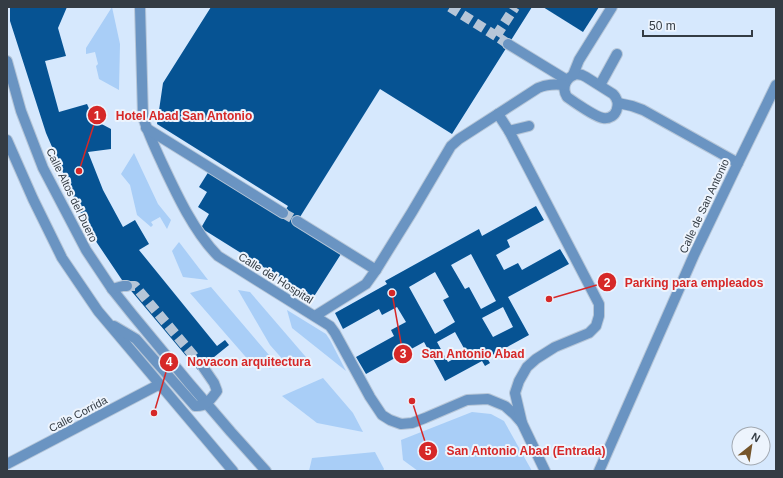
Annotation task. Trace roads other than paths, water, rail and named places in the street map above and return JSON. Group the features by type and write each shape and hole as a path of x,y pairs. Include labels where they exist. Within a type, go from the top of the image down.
{"street":[{"name":"Calle del Hospital","path":"140,7 143,117 146,128 173,187 191,220 210,248 218,256 330,326 370,397 382,415 390,420 401,424 412,423 467,400 488,399 505,406 522,422"},
{"path":"315,316 366,284 423,195 451,146 459,138 542,86 546,84 554,84 568,80 582,75 613,94 618,100 617,110 613,115 606,118 598,117 565,94 568,80 612,7"},
{"path":"508,44 568,80"},
{"path":"600,85 617,54"},
{"name":"Calle Altos del Duero","path":"7,61 22,111 43,168 86,250 112,289 206,404 266,471"},
{"name":"Calle de San Antonio","path":"599,471 694,255 776,85"},
{"path":"618,103 643,110 738,163"},
{"name":"Calle del Hospital","path":"498,114 509,131 599,304 599,316 596,326 589,333 555,347 536,359 527,367 519,380 515,393 522,422 545,471"},
{"path":"509,131 529,126"},
{"path":"146,128 283,213"},
{"path":"7,140 33,199 62,258 98,311 233,471"},
{"path":"297,221 376,270"},
{"path":"112,289 127,286"},
{"path":"108,323 136,338 195,406 200,407 212,399 217,391 214,383 203,367"},
{"name":"Calle Corrida","path":"7,464 160,384"}],"tunnel":[{"path":"450,7 496,36"},
{"path":"508,44 496,36 515,7"},
{"path":"283,213 297,221"},
{"path":"127,286 135,286 203,367"}],"place":[{"name":"Hotel Abad San Antonio","path":"79,171"},
{"name":"San Antonio Abad","path":"392,293"},
{"name":"Parking para empleados","path":"549,299"},
{"name":"San Antonio Abad (Entrada)","path":"412,401"},
{"name":"Novacon arquitectura","path":"154,413"}]}
